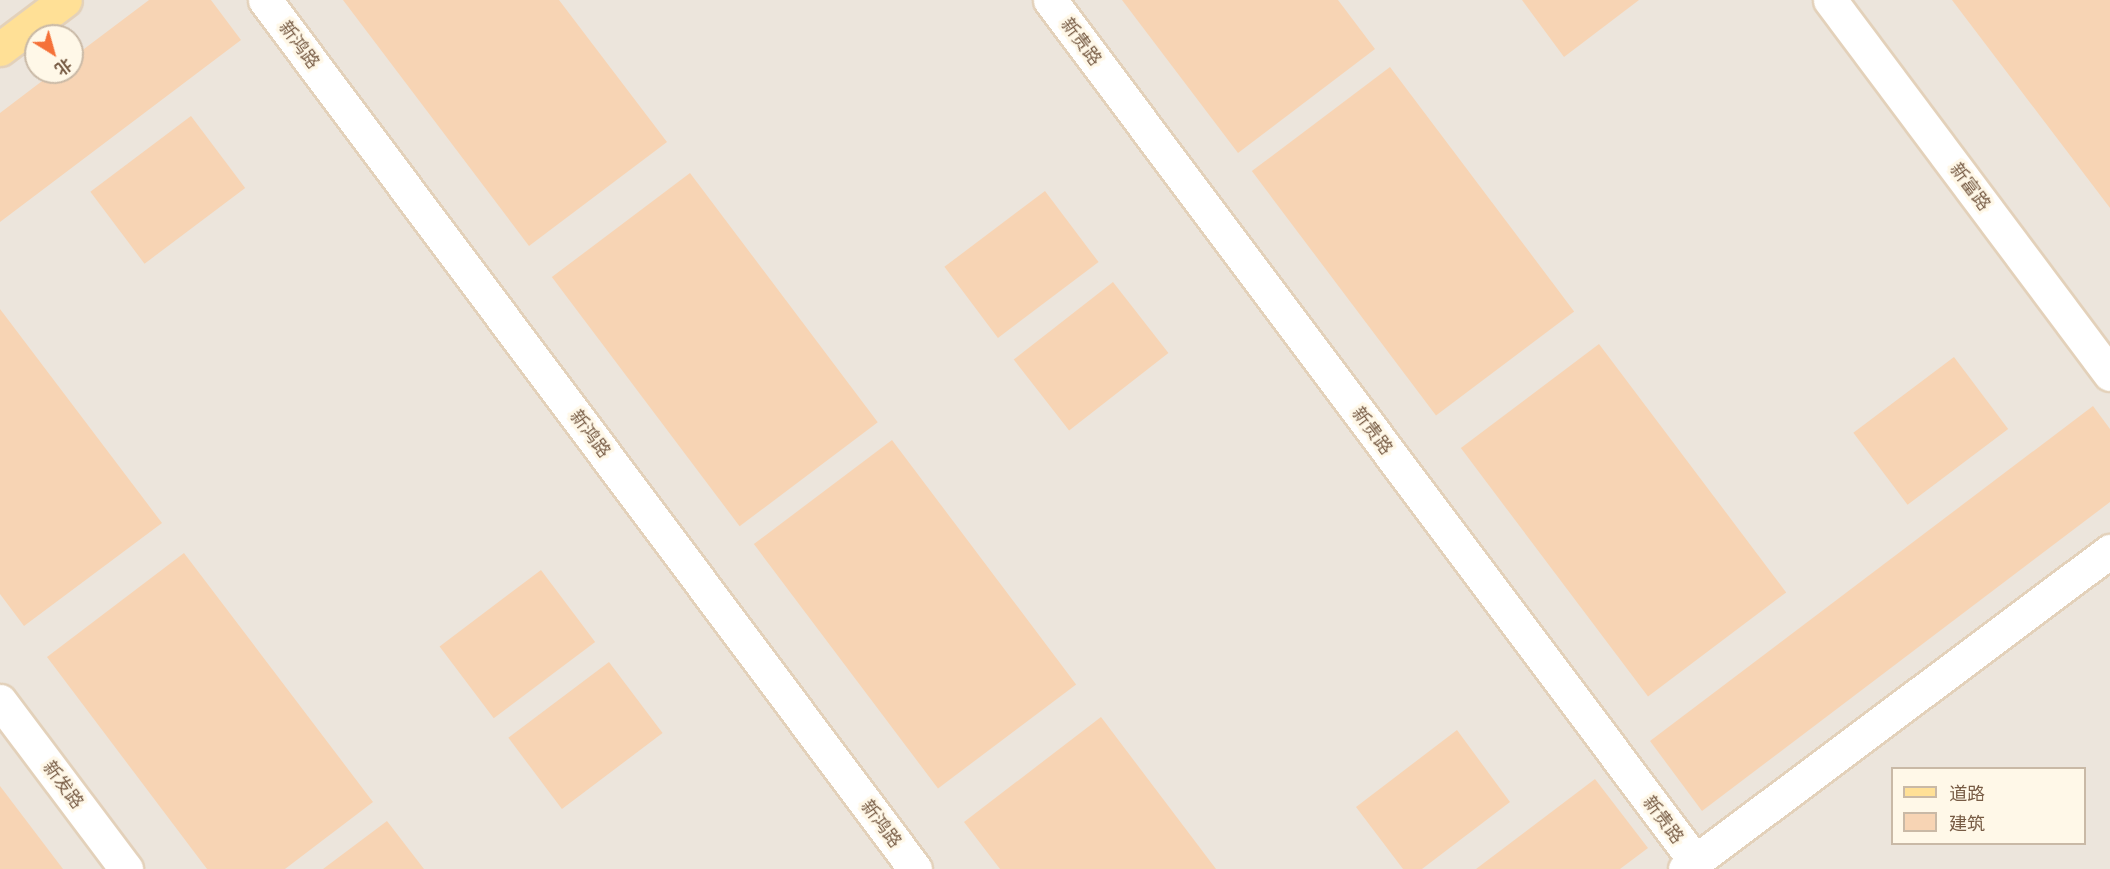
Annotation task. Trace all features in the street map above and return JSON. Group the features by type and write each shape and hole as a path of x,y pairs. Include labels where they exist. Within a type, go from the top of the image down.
{"main road":[{"path":"0,49 65,0"}],"street":[{"name":"新鸿路","path":"264,0 915,869"},
{"name":"新贵路","path":"1050,0 1690,865"},
{"name":"新富路","path":"1830,0 2110,374"},
{"path":"1690,865 2110,551"},
{"name":"新发路","path":"0,701 126,869"}],"shaded area":[{"path":"0,0 2110,0 2110,869 0,869"}],"building":[{"path":"149,0 211,0 241,40 0,222 0,113 38,84 84,84 84,49"},
{"path":"343,0 559,0 667,142 529,246"},
{"path":"1122,0 1338,0 1375,49 1238,153"},
{"path":"1522,0 1639,0 1564,57"},
{"path":"1952,0 2110,0 2110,208"},
{"path":"1390,67 1574,311 1436,415 1252,171"},
{"path":"191,116 245,188 145,264 90,192"},
{"path":"690,173 878,422 740,526 552,277"},
{"path":"1045,191 1099,262 998,338 944,267"},
{"path":"1113,282 1168,353 1069,430 1014,360"},
{"path":"0,309 162,523 24,626 0,594"},
{"path":"1599,344 1786,592 1648,696 1461,448"},
{"path":"1954,357 2008,429 1908,505 1853,433"},
{"path":"2093,406 2110,429 2110,502 1702,811 1650,741"},
{"path":"892,440 1076,684 938,788 754,544"},
{"path":"184,553 373,802 285,869 207,869 47,657"},
{"path":"541,570 595,642 494,718 440,646"},
{"path":"609,662 663,733 562,809 508,738"},
{"path":"1101,717 1216,869 1000,869 964,822"},
{"path":"1457,730 1510,802 1422,869 1403,869 1356,807"},
{"path":"1595,779 1648,848 1620,869 1476,869"},
{"path":"0,786 63,869 0,869"},
{"path":"387,821 424,869 323,869"}]}
